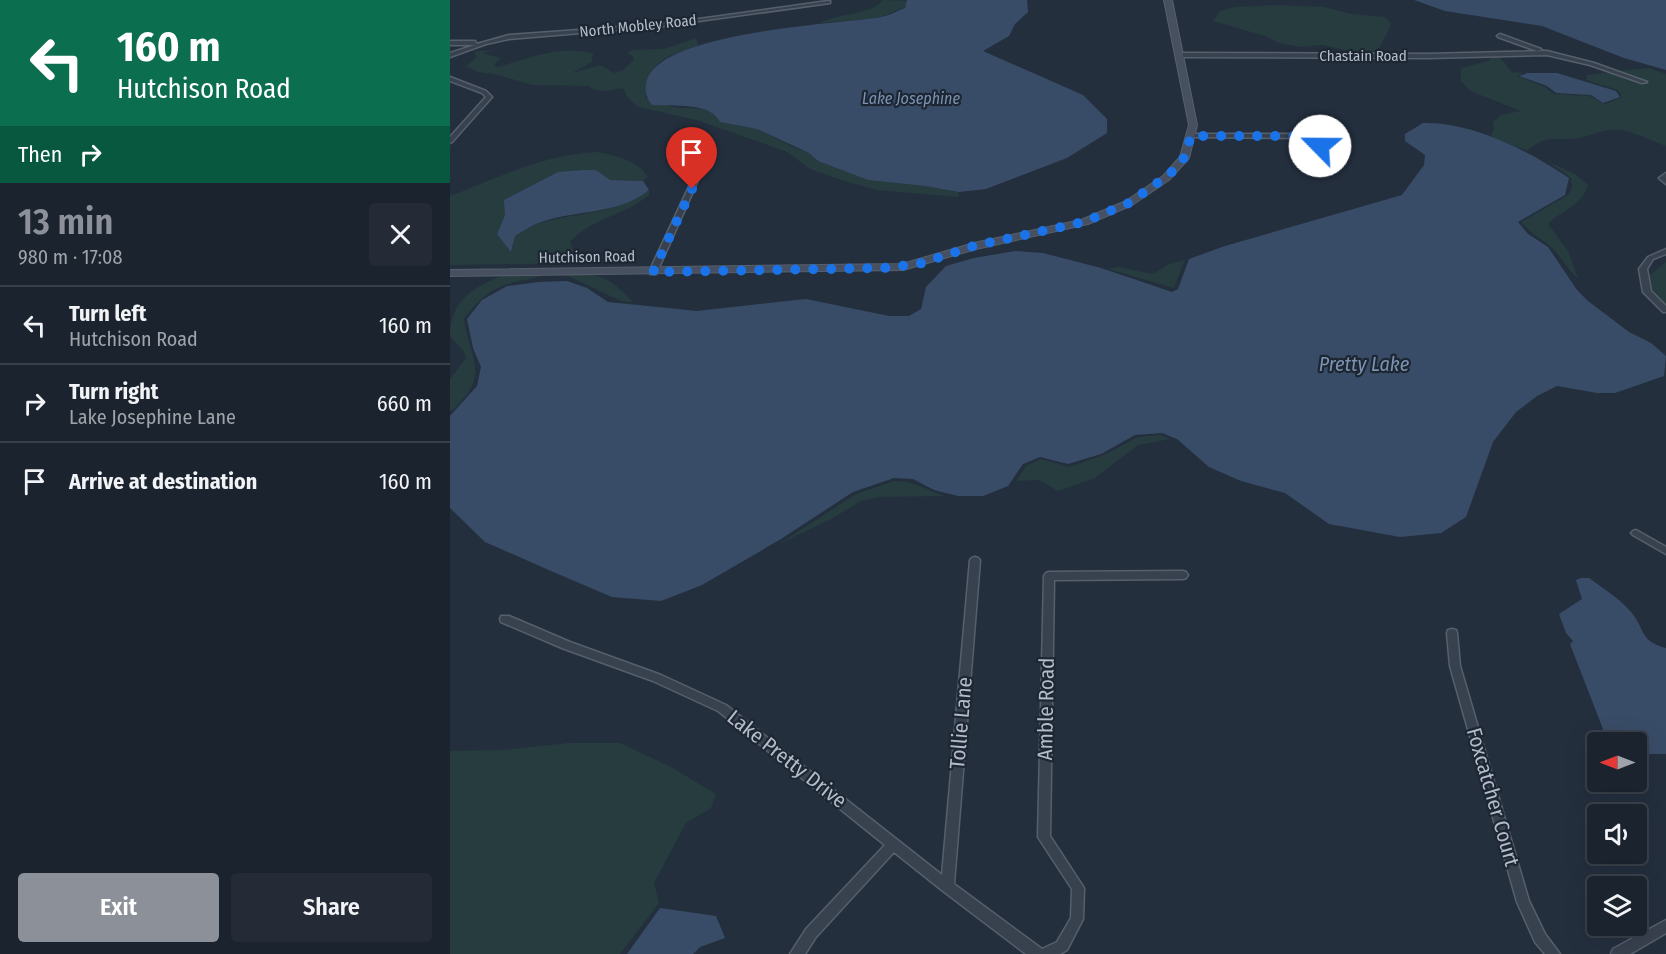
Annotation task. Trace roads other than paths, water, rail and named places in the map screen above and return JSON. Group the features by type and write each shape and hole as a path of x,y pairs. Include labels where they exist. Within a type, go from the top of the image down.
{"street":[{"name":"Hutchison Road","path":"450,273 884,268 919,264 974,246 1084,222 1129,203 1170,174 1184,158 1193,125 1168,0"},
{"name":"North Mobley Road","path":"450,55 484,43 525,36 663,25 828,2"},
{"name":"Chastain Road","path":"1500,36 1644,82"},
{"path":"450,43 484,43"},
{"name":"Chastain Road","path":"1179,55 1428,56 1547,52"},
{"path":"450,80 484,92 489,97 450,141"},
{"path":"1191,136 1306,136 1318,141 1320,146 1315,156"},
{"path":"1666,175 1662,178 1666,182"},
{"path":"653,272 698,176"},
{"path":"1666,251 1650,258 1643,269 1647,292 1666,310"},
{"path":"1636,533 1666,551"},
{"name":"Tollie Lane","path":"947,887 975,560"},
{"name":"Amble Road","path":"1046,954 1062,946 1077,919 1078,888 1044,837 1049,576 1184,575"},
{"name":"Lake Pretty Drive","path":"505,619 566,645 657,678 722,708 947,887 1037,954"},
{"name":"Foxcatcher Court","path":"1452,633 1455,666 1523,902 1540,938 1553,954"},
{"path":"797,954 811,933 893,844"},
{"path":"1618,954 1666,926"}],"water":[{"name":"Lake Josephine","path":"907,0 1027,0 1028,12 1015,24 1009,36 983,51 1083,95 1107,119 1107,133 1067,158 986,189 959,192 868,180 818,161 809,153 757,129 720,122 715,115 699,108 652,105 647,97 647,80 659,64 682,51 714,41 750,34 883,17 905,8"},
{"path":"1414,0 1666,0 1666,70 1624,58 1542,26 1445,11"},
{"path":"1528,73 1557,73 1616,91 1620,97 1603,103 1591,95 1556,93 1547,86 1519,76"},
{"name":"Pretty Lake","path":"1423,123 1461,127 1499,140 1536,157 1569,178 1565,195 1518,222 1528,234 1548,247 1577,290 1588,301 1629,332 1651,343 1666,356 1664,376 1615,393 1597,393 1557,386 1537,396 1516,412 1493,442 1466,517 1441,533 1400,537 1329,524 1285,493 1241,481 1209,467 1177,439 1162,433 1135,435 1101,454 1068,464 1040,457 1023,464 1008,486 983,496 958,496 934,490 913,479 894,478 853,492 781,539 702,585 661,601 612,597 485,542 450,508 450,416 477,386 481,367 473,348 467,319 482,300 507,286 567,281 587,288 608,302 697,311 806,299 889,316 909,316 921,309 926,287 946,266 974,258 1015,251 1043,253 1101,268 1172,292 1178,289 1189,259 1225,246 1402,195 1424,165 1425,155 1405,141 1405,134"},
{"path":"596,170 610,180 643,181 649,190 623,204 536,224 515,236 511,252 497,234 505,215 504,200 558,172"},
{"path":"1589,578 1616,598 1636,618 1651,642 1666,648 1666,754 1647,754 1647,732 1604,732 1570,644 1573,641 1566,633 1559,614 1582,599 1576,580"},
{"path":"660,908 716,916 725,938 700,947 693,954 627,954"}]}
